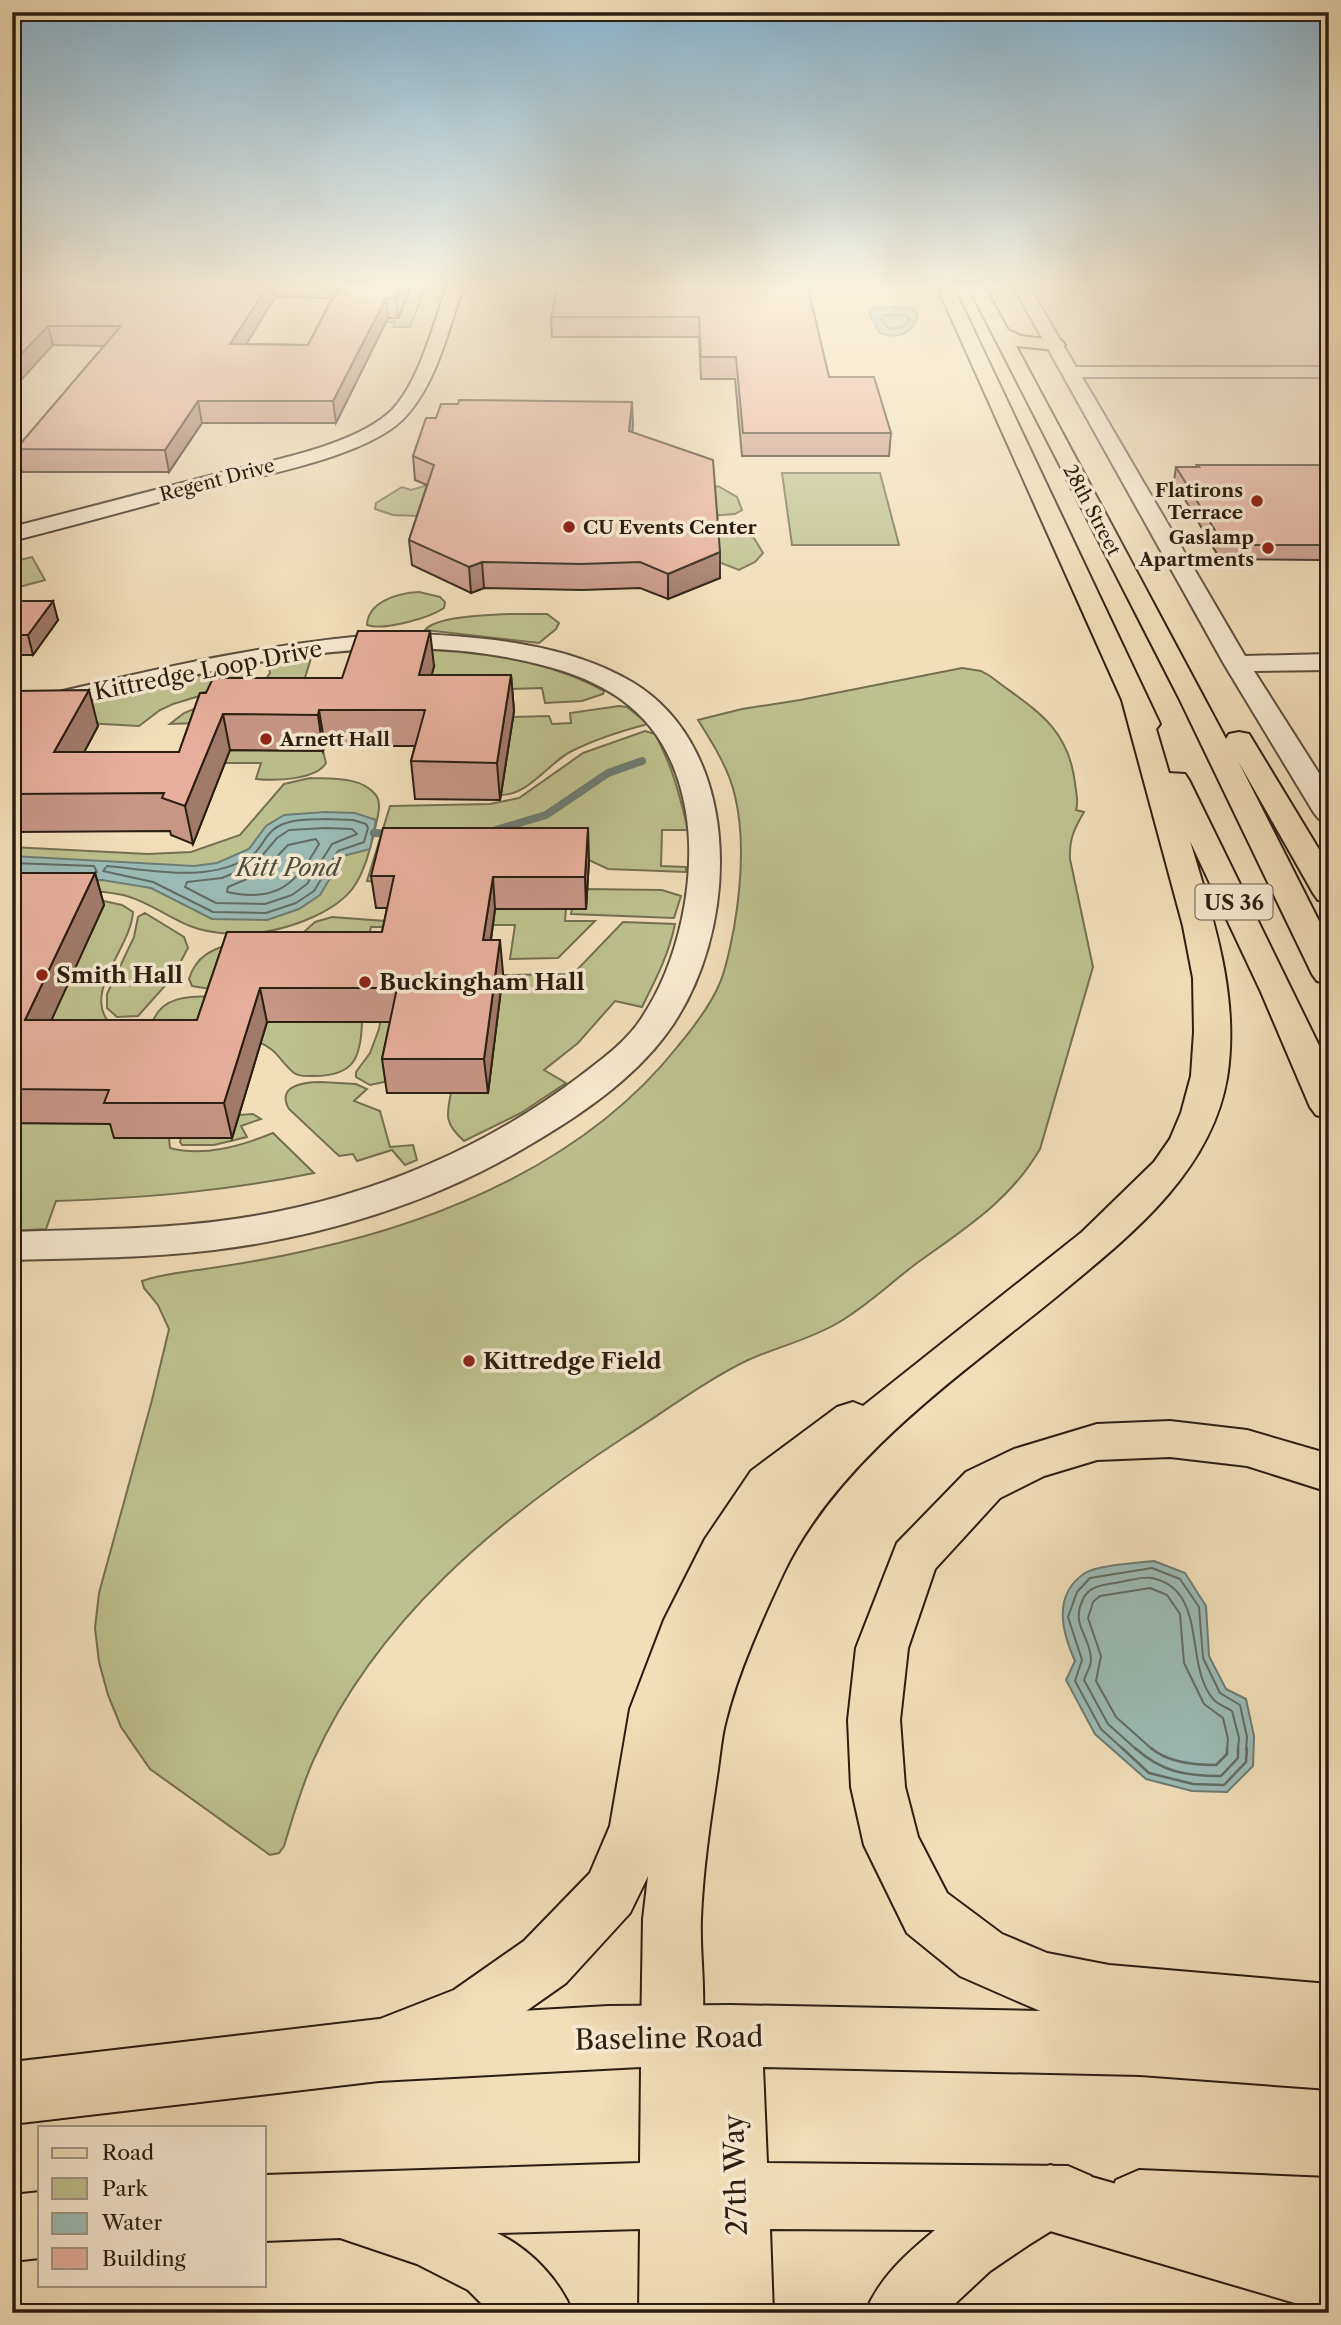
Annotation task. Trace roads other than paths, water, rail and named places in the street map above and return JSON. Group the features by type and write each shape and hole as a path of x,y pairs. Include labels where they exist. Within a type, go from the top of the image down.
{"main road":[{"name":"28th Street","path":"993,392 1134,701"},
{"name":"28th Street","path":"1032,392 1192,698"},
{"name":"US 36","path":"1192,698 1329,974"},
{"path":"1192,698 1238,738 1329,892"},
{"name":"US 36","path":"1134,701 1278,992 1329,1107"},
{"path":"673,2313 673,2195 701,2037 672,1919 681,1828 699,1720 732,1632 765,1559 802,1501 848,1447 889,1409 1068,1265 1134,1205 1168,1171 1188,1142 1200,1113 1209,1076 1212,1032 1210,978 1199,926 1134,701"},
{"path":"379,2050 484,2006 545,1962 610,1893 625,1863 638,1826 656,1709 689,1620 722,1553 768,1484 883,1400 939,1369"},
{"path":"1329,1473 1247,1448 1170,1439 1097,1442 1030,1462 982,1485 914,1558 882,1648 874,1720 878,1787 892,1845 927,1913 981,1955 1045,1983 1109,1995 1329,2014"},
{"name":"Baseline Road","path":"12,2093 379,2050 487,2042 701,2037 1140,2044 1329,2058"},
{"name":"27th Way","path":"701,2037 735,2195 739,2313"},
{"path":"266,2208 330,2204 735,2195 1050,2198 1329,2211"},
{"path":"899,2313 921,2285 984,2237 1050,2198 1329,2279"},
{"path":"330,2204 426,2234 492,2266 539,2313"},
{"path":"12,2228 38,2225"}],"street":[{"name":"Regent Drive","path":"12,534 295,459 353,439 396,416 411,400 414,392"},
{"path":"1082,392 1237,664 1329,813"},
{"name":"Kittredge Loop Drive","path":"12,711 249,657 339,643 439,642 532,654 603,676 667,724 683,748 693,776 705,838 705,892 686,964 656,1024 613,1069 541,1124 467,1165 383,1196 284,1224 171,1241 12,1245"},
{"path":"1237,664 1329,662"}],"water":[{"name":"Kitt Pond","path":"355,813 376,820 370,849 343,856 320,895 299,909 267,920 212,919 151,888 102,880 47,881 12,886 12,856 194,866 217,863 249,849 266,826 284,815"},
{"path":"1154,1561 1185,1573 1206,1606 1209,1656 1226,1689 1246,1699 1254,1736 1253,1766 1227,1792 1192,1791 1146,1779 1095,1734 1066,1680 1075,1661 1066,1638 1064,1603 1075,1582 1085,1573 1098,1568"}],"waterway":[{"path":"496,830 546,815 608,773 642,761"},
{"path":"374,833 396,834"}],"place":[{"name":"Flatirons Terrace","path":"1257,501"},
{"name":"CU Events Center","path":"569,527"},
{"name":"Gaslamp Apartments","path":"1268,548"},
{"name":"Arnett Hall","path":"266,739"},
{"name":"Smith Hall","path":"42,975"},
{"name":"Buckingham Hall","path":"365,982"},
{"name":"Kittredge Field","path":"469,1361"}]}
